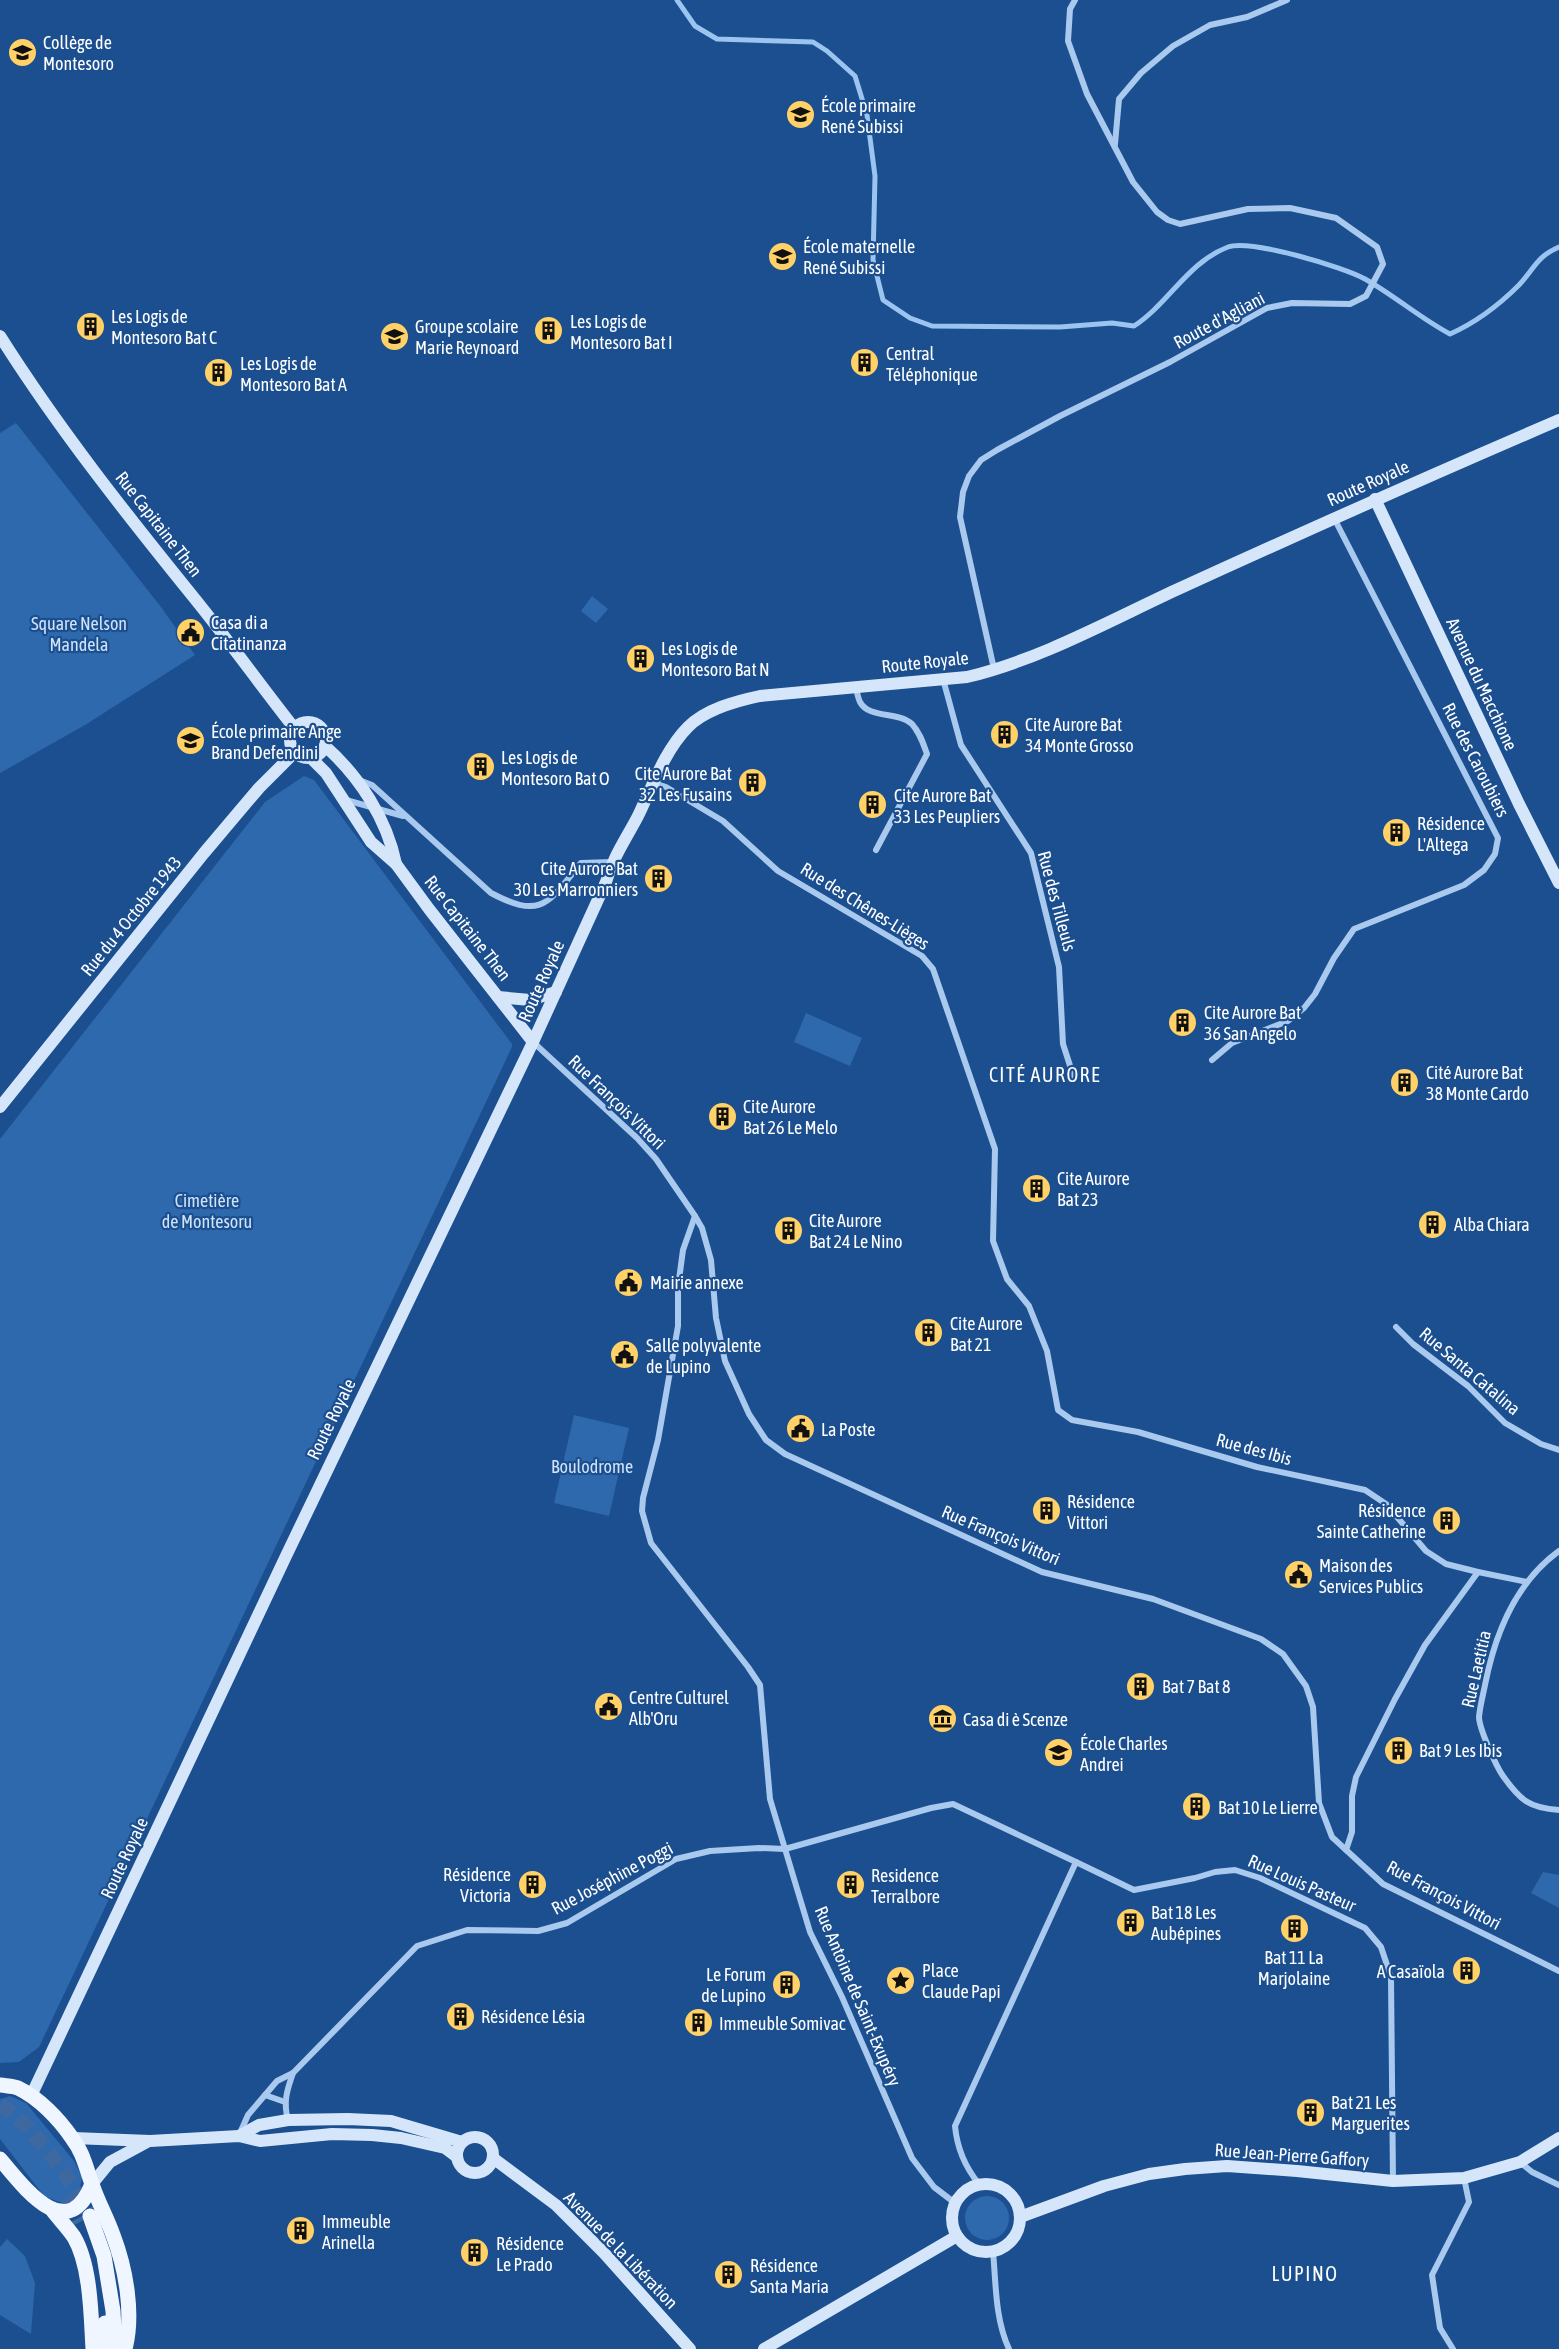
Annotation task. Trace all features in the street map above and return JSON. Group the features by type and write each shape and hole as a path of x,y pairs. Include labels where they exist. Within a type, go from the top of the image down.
{"main road":[{"name":"Rue Capitaine Then","path":"0,336 73,441 169,569 195,599 295,729"},
{"name":"Route Royale","path":"31,2096 291,1545 533,1042 606,882 612,862 671,750 688,726 732,702 760,696 967,677 994,671 1559,420"},
{"name":"Avenue du Macchione","path":"1375,500 1519,804 1559,883"},
{"path":"305,723 317,725 325,734 325,746 317,756 305,758 295,752 291,740 295,729 305,723"},
{"name":"Rue Capitaine Then","path":"325,746 358,780 393,849 396,864"},
{"name":"Rue du 4 Octobre 1943","path":"0,1107 204,853 259,788 295,752"},
{"name":"Rue Capitaine Then","path":"311,758 326,772 371,842 396,864 533,1042"},
{"path":"498,997 530,1000 556,992"},
{"path":"0,2085 17,2088 31,2096 52,2114 73,2138 84,2159 114,2238 125,2279 128,2299 128,2340 125,2349"},
{"path":"239,2136 259,2125 288,2120 391,2121 462,2142"},
{"path":"73,2138 150,2141 239,2136 260,2141 332,2134 382,2136 445,2148 457,2157 464,2169 476,2173 487,2169 493,2158 491,2147 483,2138 472,2137 462,2142 457,2149 457,2157"},
{"name":"Rue Jean-Pierre Gaffory","path":"1020,2217 1104,2186 1149,2174 1185,2169 1236,2167 1297,2170 1393,2181 1464,2178 1520,2162 1559,2138"},
{"path":"53,2211 65,2212 80,2204 87,2197 92,2184 110,2162 150,2141"},
{"name":"Avenue de la Libération","path":"493,2158 555,2205 603,2253 690,2349"},
{"path":"0,2159 27,2190 53,2211 75,2239 85,2270 92,2311 93,2349"},
{"path":"989,2183 1008,2191 1018,2207 1020,2217 1013,2239 1004,2247 993,2251 972,2249 964,2244 952,2225 955,2203 961,2194 979,2184 989,2183"},
{"path":"104,2349 105,2315 101,2285 85,2219 104,2256 113,2311 115,2349"},
{"path":"764,2349 957,2236"}],"street":[{"name":"Route d'Agliani","path":"994,671 960,517 965,486 969,476 981,460 1060,416 1170,363 1267,308 1292,303 1350,304 1366,296 1383,264 1377,247 1336,218 1290,208 1248,209 1180,224 1168,220 1157,212 1133,182 1088,94 1068,41 1070,9 1075,0"},
{"path":"1114,144 1119,99 1141,73 1173,46 1210,25 1247,17 1287,0"},
{"name":"Rue des Caroubiers","path":"1212,1060 1232,1043 1288,1021 1304,1008 1315,994 1334,958 1354,928 1464,885 1484,870 1495,855 1498,838 1334,518"},
{"name":"Rue des Tilleuls","path":"942,679 962,745 1031,853 1059,967 1063,1044 1074,1078"},
{"path":"856,687 860,703 869,711 892,714 910,722 921,737 927,754 876,850"},
{"path":"358,780 372,785 403,816 491,893 514,905 535,908 555,895 581,863 612,862"},
{"name":"Rue des Chênes-Lièges","path":"654,783 666,787 723,821 778,871 922,956 933,969 995,1149 993,1241 1007,1280 1029,1306 1047,1351"},
{"path":"343,799 403,816"},
{"name":"Rue François Vittori","path":"533,1042 637,1138 656,1159 695,1216 702,1228 711,1260 716,1318 725,1361 742,1402 766,1440 785,1454 1042,1572 1153,1599 1252,1635 1283,1654 1296,1669 1306,1686 1313,1707 1319,1803 1332,1837 1383,1884 1559,1971"},
{"name":"Rue Antoine de Saint-Exupéry","path":"695,1216 683,1250 678,1287 678,1326 658,1440 642,1498 642,1511 651,1543 760,1685 770,1799 810,1932 842,1997 912,2158 934,2187 955,2203"},
{"name":"Rue Santa Catalina","path":"1396,1327 1413,1344 1468,1386 1505,1423 1541,1444 1559,1450"},
{"name":"Rue des Ibis","path":"1047,1351 1058,1410 1072,1420 1138,1432 1257,1467 1365,1490 1386,1504 1426,1551 1446,1564 1527,1582"},
{"name":"Rue Laetitia","path":"1559,1551 1545,1562 1527,1582 1504,1616 1488,1670 1479,1719 1496,1766 1517,1795 1534,1807 1559,1810"},
{"path":"1346,1850 1352,1832 1352,1796 1356,1777 1425,1645 1478,1572"},
{"name":"Rue Joséphine Poggi","path":"239,2136 248,2115 277,2081 293,2073 417,1946 467,1930 538,1930 567,1923 676,1859 710,1851 785,1849 931,1808 953,1804 1076,1862"},
{"path":"979,2184 968,2170 956,2136 955,2126 1029,1960 1076,1862"},
{"name":"Rue Louis Pasteur","path":"1076,1862 1134,1890 1215,1872 1235,1870 1260,1878 1365,1928 1381,1947 1391,1977 1393,2181"},
{"name":"Rue Joséphine Poggi","path":"288,2120 285,2094 293,2073"},
{"path":"265,2095 285,2102"},
{"path":"1520,2162 1532,2172 1559,2185"},
{"path":"1453,2349 1440,2328 1432,2275 1469,2202 1464,2178"},
{"path":"993,2251 998,2317 1002,2335 1009,2349"}],"green space":[{"name":"Square Nelson Mandela","path":"16,423 161,607 195,655 85,725 0,773 0,433"},
{"path":"592,596 608,609 596,623 581,611"},
{"name":"Cimetière de Montesoru","path":"304,776 314,780 512,1047 39,2047 19,2062 0,2063 0,1139 265,802"},
{"path":"806,1013 862,1038 850,1066 794,1042"},
{"name":"Boulodrome","path":"574,1415 629,1428 609,1516 554,1503"},
{"path":"1543,1872 1559,1875 1559,1908 1531,1893"},
{"path":"10,2096 26,2103 74,2161 82,2177 80,2188 70,2199 59,2202 44,2196 0,2139 0,2099"},
{"path":"987,2196 1003,2202 1009,2218 1003,2234 987,2240 971,2234 965,2218 971,2202"},
{"path":"7,2239 25,2256 35,2283 31,2334 0,2315 0,2247"}],"waterway":[{"path":"677,0 695,26 717,39 813,42 827,51 855,76 867,115 875,176 873,260 883,300 910,318 932,326 1060,327 1112,323 1134,326 1201,263 1228,247 1239,246 1297,255 1354,274 1450,334 1495,307 1519,285 1540,259 1559,247"}],"tunnel":[{"path":"0,2104 29,2128 64,2172 87,2211"},
{"path":"67,2198 80,2222"}],"place":[{"name":"Collège de Montesoro","path":"22,52"},
{"name":"École primaire René Subissi","path":"800,115"},
{"name":"École maternelle René Subissi","path":"782,256"},
{"name":"Les Logis de Montesoro Bat C","path":"90,326"},
{"name":"Les Logis de Montesoro Bat I","path":"549,331"},
{"name":"Groupe scolaire Marie Reynoard","path":"394,336"},
{"name":"Central Téléphonique","path":"865,363"},
{"name":"Les Logis de Montesoro Bat A","path":"219,373"},
{"name":"Casa di a Citatinanza","path":"190,632"},
{"name":"Les Logis de Montesoro Bat N","path":"640,658"},
{"name":"Cite Aurore Bat 34 Monte Grosso","path":"1004,734"},
{"name":"École primaire Ange Brand Defendini","path":"190,741"},
{"name":"Les Logis de Montesoro Bat O","path":"480,767"},
{"name":"Cite Aurore Bat 32 Les Fusains","path":"753,783"},
{"name":"Cite Aurore Bat 33 Les Peupliers","path":"873,805"},
{"name":"Résidence L'Altega","path":"1396,833"},
{"name":"Cite Aurore Bat 30 Les Marronniers","path":"659,878"},
{"name":"Cite Aurore Bat 36 San Angelo","path":"1183,1022"},
{"name":"Cité Aurore Bat 38 Monte Cardo","path":"1405,1082"},
{"name":"Cite Aurore Bat 26 Le Melo","path":"722,1116"},
{"name":"Cite Aurore Bat 23","path":"1036,1188"},
{"name":"Alba Chiara","path":"1433,1224"},
{"name":"Cite Aurore Bat 24 Le Nino","path":"788,1230"},
{"name":"Mairie annexe","path":"629,1282"},
{"name":"Cite Aurore Bat 21","path":"929,1333"},
{"name":"Salle polyvalente de Lupino","path":"625,1355"},
{"name":"La Poste","path":"800,1429"},
{"name":"Résidence Vittori","path":"1046,1511"},
{"name":"Résidence Sainte Catherine","path":"1447,1520"},
{"name":"Maison des Services Publics","path":"1298,1575"},
{"name":"Bat 7 Bat 8","path":"1141,1686"},
{"name":"Centre Culturel Alb'Oru","path":"608,1707"},
{"name":"Casa di è Scenze","path":"942,1719"},
{"name":"Bat 9 Les Ibis","path":"1398,1750"},
{"name":"École Charles Andrei","path":"1059,1753"},
{"name":"Bat 10 Le Lierre","path":"1197,1807"},
{"name":"Résidence Victoria","path":"532,1884"},
{"name":"Residence Terralbore","path":"850,1885"},
{"name":"Bat 18 Les Aubépines","path":"1130,1922"},
{"name":"Bat 11 La Marjolaine","path":"1294,1928"},
{"name":"A Casaïola","path":"1466,1971"},
{"name":"Place Claude Papi","path":"901,1980"},
{"name":"Le Forum de Lupino","path":"787,1984"},
{"name":"Résidence Lésia","path":"460,2016"},
{"name":"Immeuble Somivac","path":"698,2023"},
{"name":"Bat 21 Les Marguerites","path":"1310,2112"},
{"name":"Immeuble Arinella","path":"301,2231"},
{"name":"Résidence Le Prado","path":"475,2253"},
{"name":"Résidence Santa Maria","path":"729,2275"}],"district":[{"name":"CITÉ AURORE","path":"1045,1074"},
{"name":"LUPINO","path":"1305,2273"}]}
